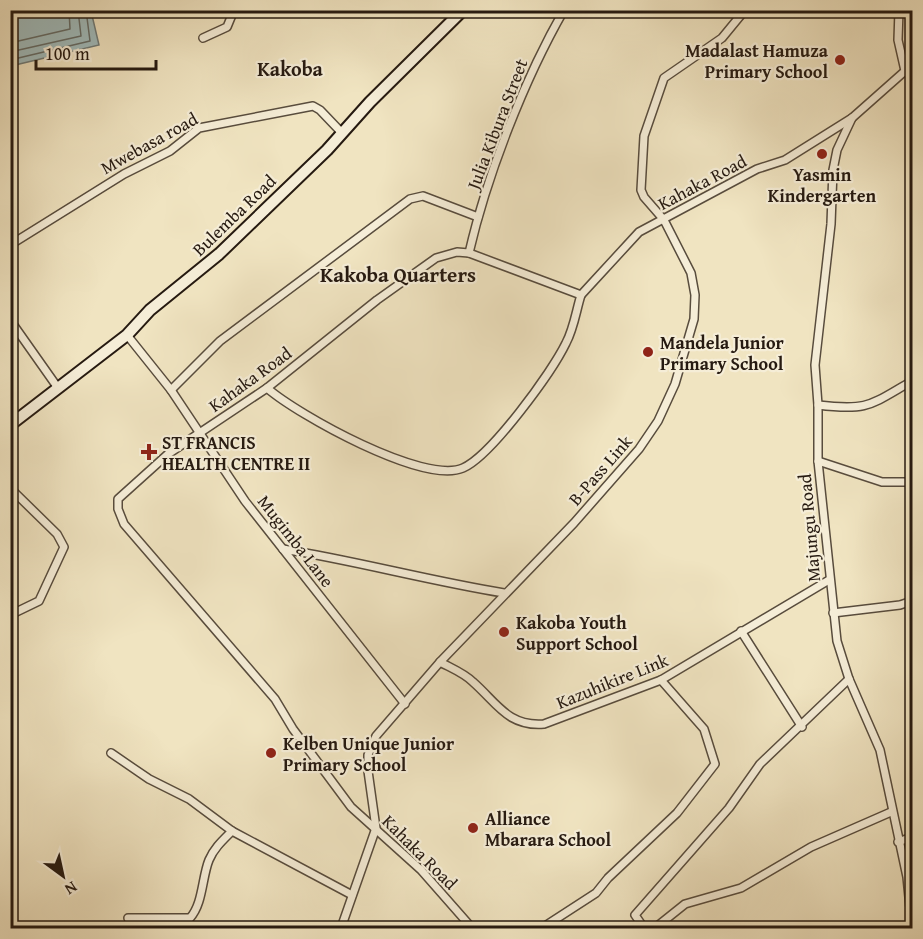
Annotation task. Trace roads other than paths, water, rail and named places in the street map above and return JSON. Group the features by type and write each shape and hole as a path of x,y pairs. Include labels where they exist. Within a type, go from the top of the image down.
{"main road":[{"name":"Bulemba Road","path":"10,425 127,335 150,310 219,254 342,134 463,10"}],"street":[{"path":"203,38 227,27 234,10"},
{"name":"Julia Kibura Street","path":"469,254 478,217 542,49 564,10"},
{"name":"B-Pass Link","path":"341,928 345,925 352,895 376,828 368,755 376,736 440,662 504,593 574,524 639,449 658,421 675,384 694,319 695,295 691,273 664,219 644,197 641,178 644,136 664,78 722,38 745,10"},
{"path":"852,118 909,71 898,40 899,10"},
{"name":"Mwebasa road","path":"10,246 124,174 170,152 199,128 313,106 320,110 342,134"},
{"name":"Kahaka Road","path":"472,928 421,870 351,807 293,729 275,699 124,524 118,509 118,499 168,454 267,388 377,300 436,258 457,252 469,254 581,295 639,232 757,169 784,160 852,118"},
{"name":"Majungu Road","path":"852,118 837,150 833,170 831,224 815,365 818,461 837,641 849,679 880,750 891,812 907,877 912,928"},
{"path":"171,390 220,341 410,199 423,196 478,217"},
{"path":"267,388 282,401 350,439 416,467 443,473 462,469 479,459 493,444 555,363 567,342 581,295"},
{"path":"10,320 58,388"},
{"name":"Mugimba Lane","path":"127,335 171,390 198,434 283,549 405,704"},
{"path":"818,405 853,409 867,407 912,381"},
{"path":"818,461 882,482 902,484 912,482"},
{"path":"10,488 57,534 64,547 39,601 10,615"},
{"path":"283,549 330,556 441,584 504,593"},
{"name":"Kazuhikire Link","path":"440,662 468,677 505,713 528,725 544,724 661,680 829,580"},
{"path":"833,613 900,605 912,601"},
{"path":"741,631 802,727"},
{"path":"644,928 635,915 729,808 759,764 802,727 849,679"},
{"path":"542,928 596,893 608,878 677,813 715,764 704,729 661,680"},
{"path":"111,753 149,779 189,799 232,831 352,895"},
{"path":"656,928 685,904 741,888 811,846 891,812"},
{"path":"129,918 189,918 195,909 213,852 232,831"},
{"path":"898,842 912,837"}],"water":[{"path":"10,11 91,11 99,45 11,66"}],"place":[{"name":"Madalast Hamuza Primary School","path":"840,60"},
{"name":"Yasmin Kindergarten","path":"822,154"},
{"name":"Mandela Junior Primary School","path":"648,352"},
{"name":"ST FRANCIS HEALTH CENTRE II","path":"149,452"},
{"name":"Kakoba Youth Support School","path":"504,632"},
{"name":"Kelben Unique Junior Primary School","path":"271,753"},
{"name":"Alliance Mbarara School","path":"473,828"}],"district":[{"name":"Kakoba","path":"290,68"},
{"name":"Kakoba Quarters","path":"398,274"}]}
